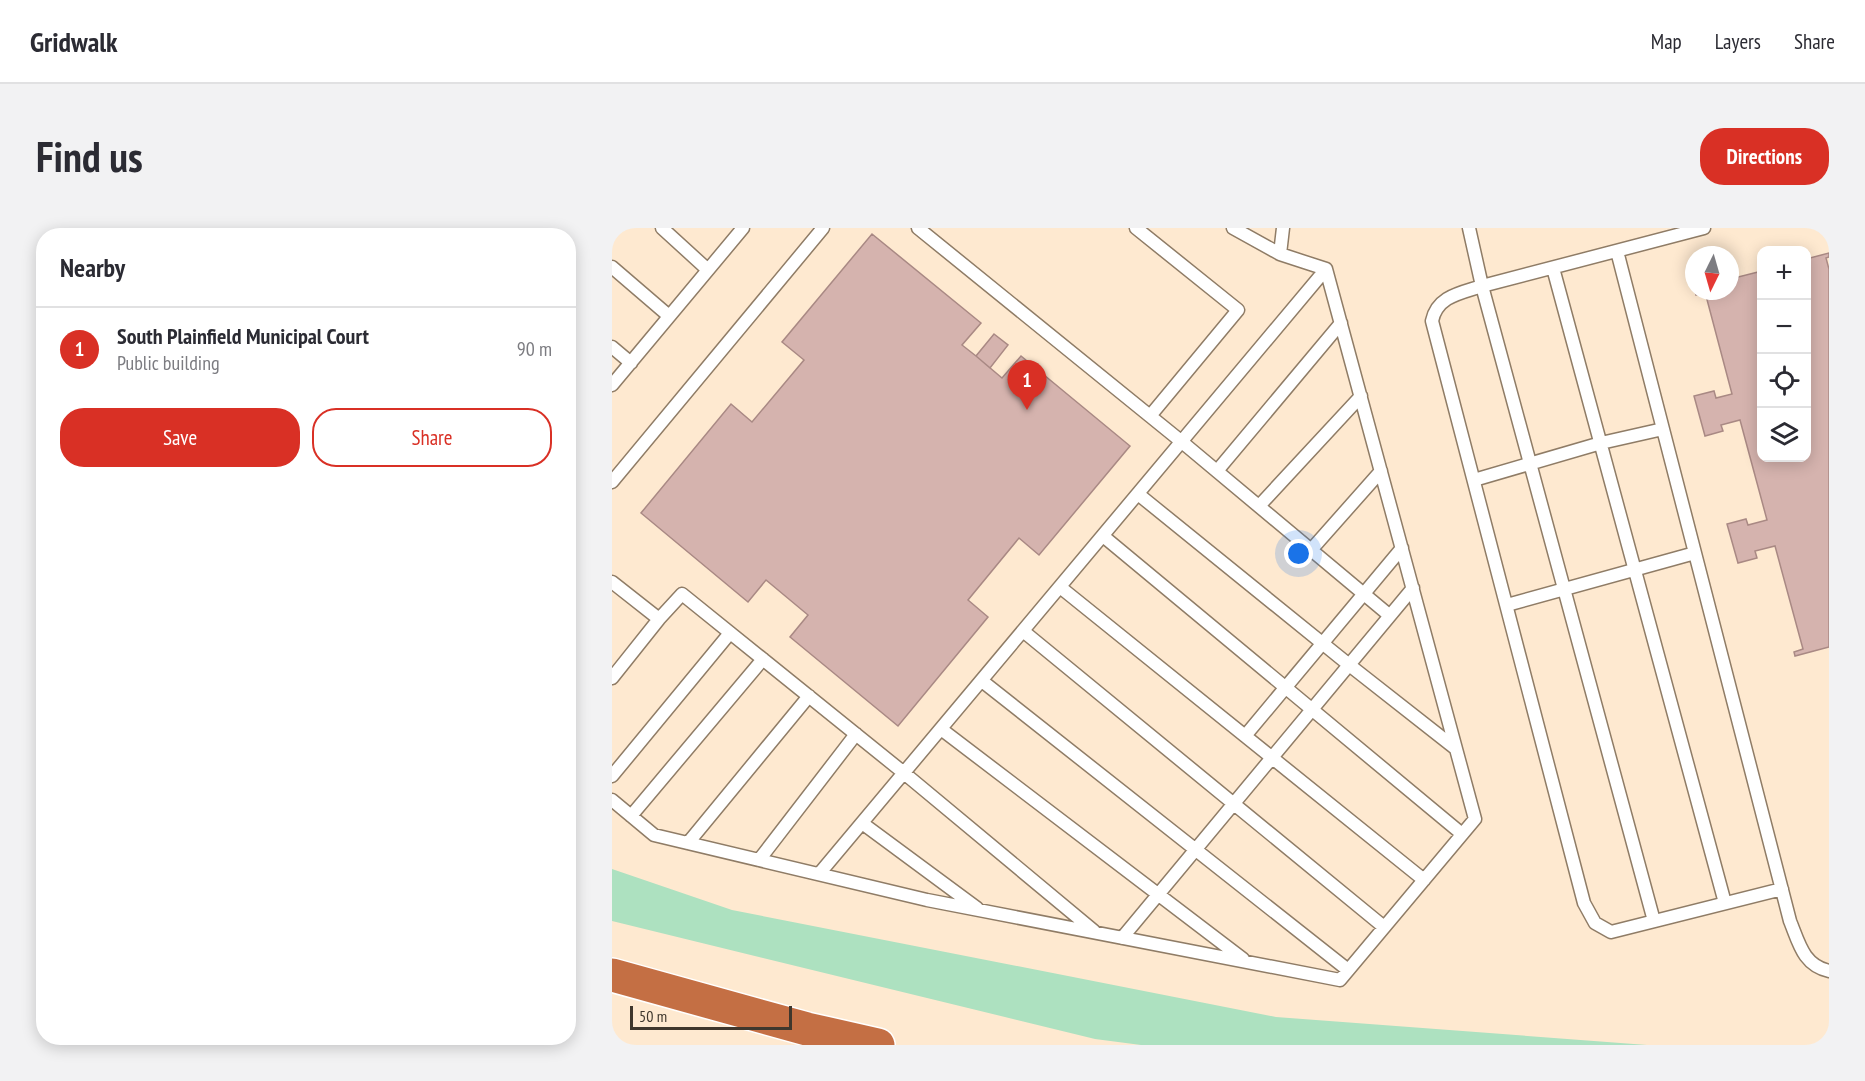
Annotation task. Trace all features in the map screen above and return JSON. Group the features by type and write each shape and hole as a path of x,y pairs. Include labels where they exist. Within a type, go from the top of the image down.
{"highway":[{"path":"612,975 807,1029 878,1045"}],"lane":[{"path":"612,385 743,228"},
{"path":"612,482 823,228"},
{"path":"918,228 1182,442 1389,615"},
{"path":"1136,228 1238,310 1150,416"},
{"path":"1233,228 1280,254 1326,269"},
{"path":"1280,254 1283,228"},
{"path":"1469,228 1482,286 1654,921"},
{"path":"1704,228 1482,286 1449,297 1434,311 1432,321 1584,903 1595,923 1611,932 1782,889"},
{"path":"666,229 708,270"},
{"path":"1617,251 1790,921 1802,954 1814,966 1829,971"},
{"path":"612,267 669,316"},
{"path":"1553,268 1725,903"},
{"path":"612,800 654,835 927,900 1340,980 1475,819 1326,269"},
{"path":"819,874 1326,269"},
{"path":"1217,471 1341,323"},
{"path":"612,347 631,363"},
{"path":"1259,506 1360,396"},
{"path":"1474,480 1601,443 1663,429"},
{"path":"1311,550 1381,471"},
{"path":"1138,494 1322,644 1455,748"},
{"path":"1103,536 1462,834"},
{"path":"1245,736 1402,548"},
{"path":"1507,605 1695,553"},
{"path":"613,585 659,619"},
{"path":"1060,587 1424,880"},
{"path":"1122,938 1413,588"},
{"path":"612,678 682,594 1096,932"},
{"path":"1023,631 1384,927"},
{"path":"612,776 730,633"},
{"path":"631,816 763,659"},
{"path":"982,681 1348,970"},
{"path":"688,843 809,696"},
{"path":"941,729 1247,962"},
{"path":"759,860 856,734"},
{"path":"862,823 979,910"}],"green space":[{"path":"612,869 732,910 1276,1017 1647,1045 1141,1045 1095,1039 612,921"}],"building":[{"path":"872,234 981,323 962,345 1002,378 1021,356 1130,446 1039,555 1019,538 968,600 988,617 898,726 790,637 808,615 766,580 748,602 641,513 731,404 752,422 804,360 782,342"},
{"path":"1829,253 1829,257 1826,258 1829,269 1829,647 1795,656 1794,652 1803,649 1775,546 1755,551 1757,558 1738,563 1727,524 1746,519 1748,525 1767,520 1740,420 1721,425 1723,431 1705,436 1694,396 1714,391 1716,398 1732,394 1707,300 1739,300 1739,277 1757,272 1757,462 1811,462 1811,258"},
{"path":"994,334 1008,345 990,368 976,356"}],"place":[{"name":"South Plainfield Municipal Court","path":"1027,410"}]}
